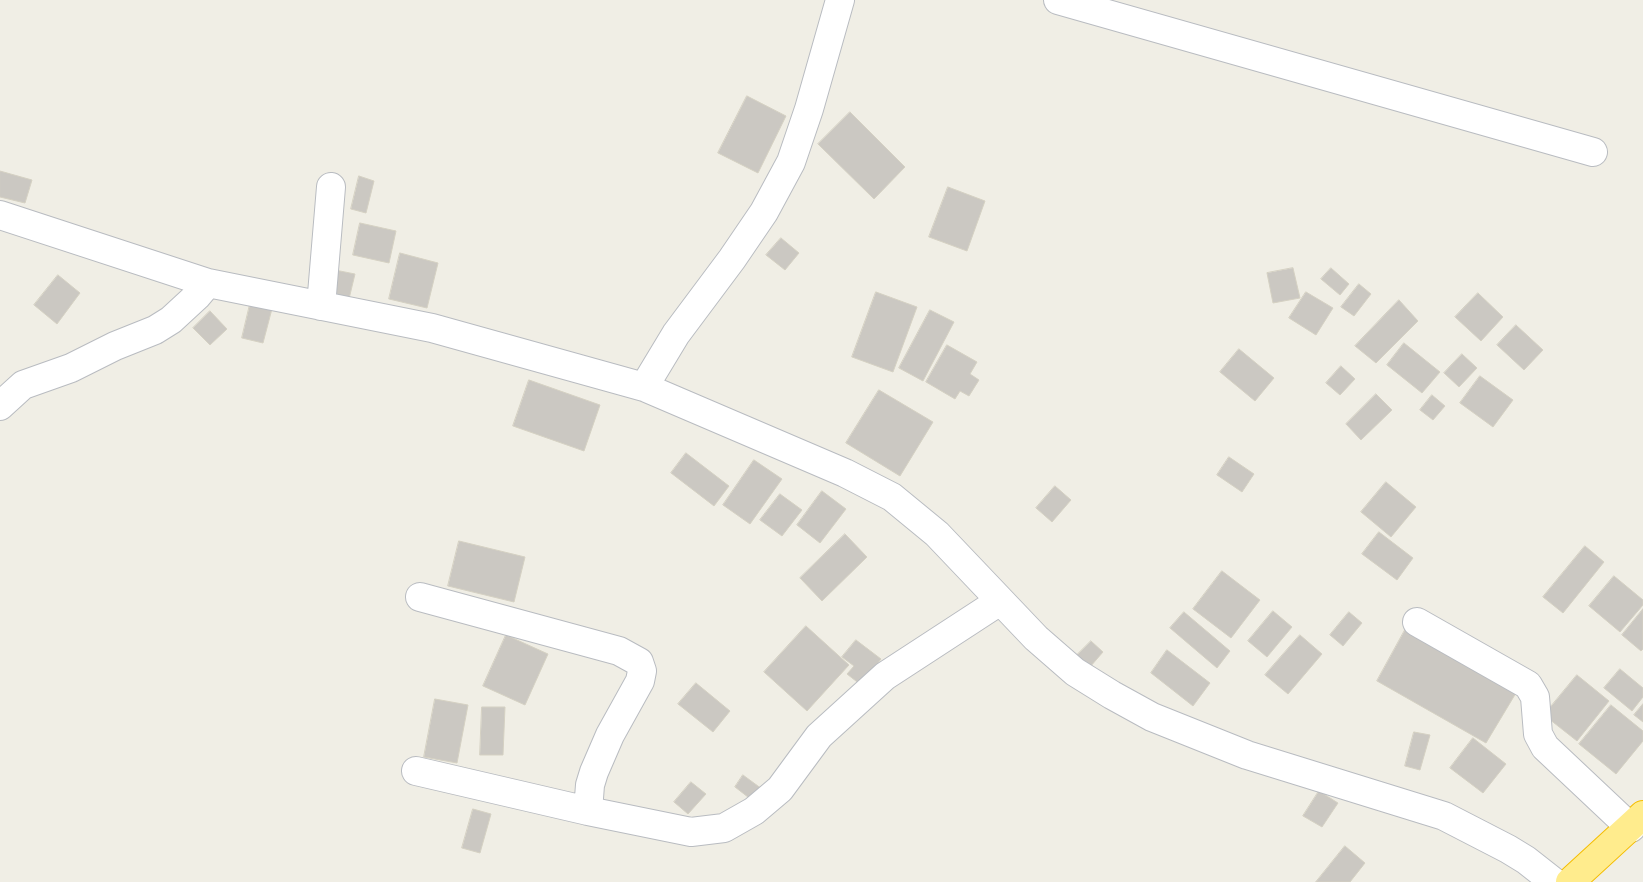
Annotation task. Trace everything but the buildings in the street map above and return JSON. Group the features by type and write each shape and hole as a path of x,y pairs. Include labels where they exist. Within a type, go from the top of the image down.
{"highway":[{"path":"1570,882 1637,821"}],"street":[{"path":"644,387 676,334 732,259 764,212 791,162 840,0"},
{"path":"1058,0 1593,152"},
{"path":"321,306 331,186"},
{"path":"0,215 208,283 432,328 644,387 845,473 892,497 937,534 1036,638 1075,672 1112,695 1152,717 1247,755 1444,816 1508,849 1526,860 1554,882"},
{"path":"0,406 23,385 71,368 115,346 155,330 177,314 208,283"},
{"path":"420,597 619,651 639,662 642,671 640,681 610,735 594,772 590,785 588,811"},
{"path":"416,771 588,811 691,832 724,828 754,810 780,789 819,736 885,676 1000,601"},
{"path":"1417,622 1528,685 1534,697 1538,734 1545,747 1637,821"}]}
